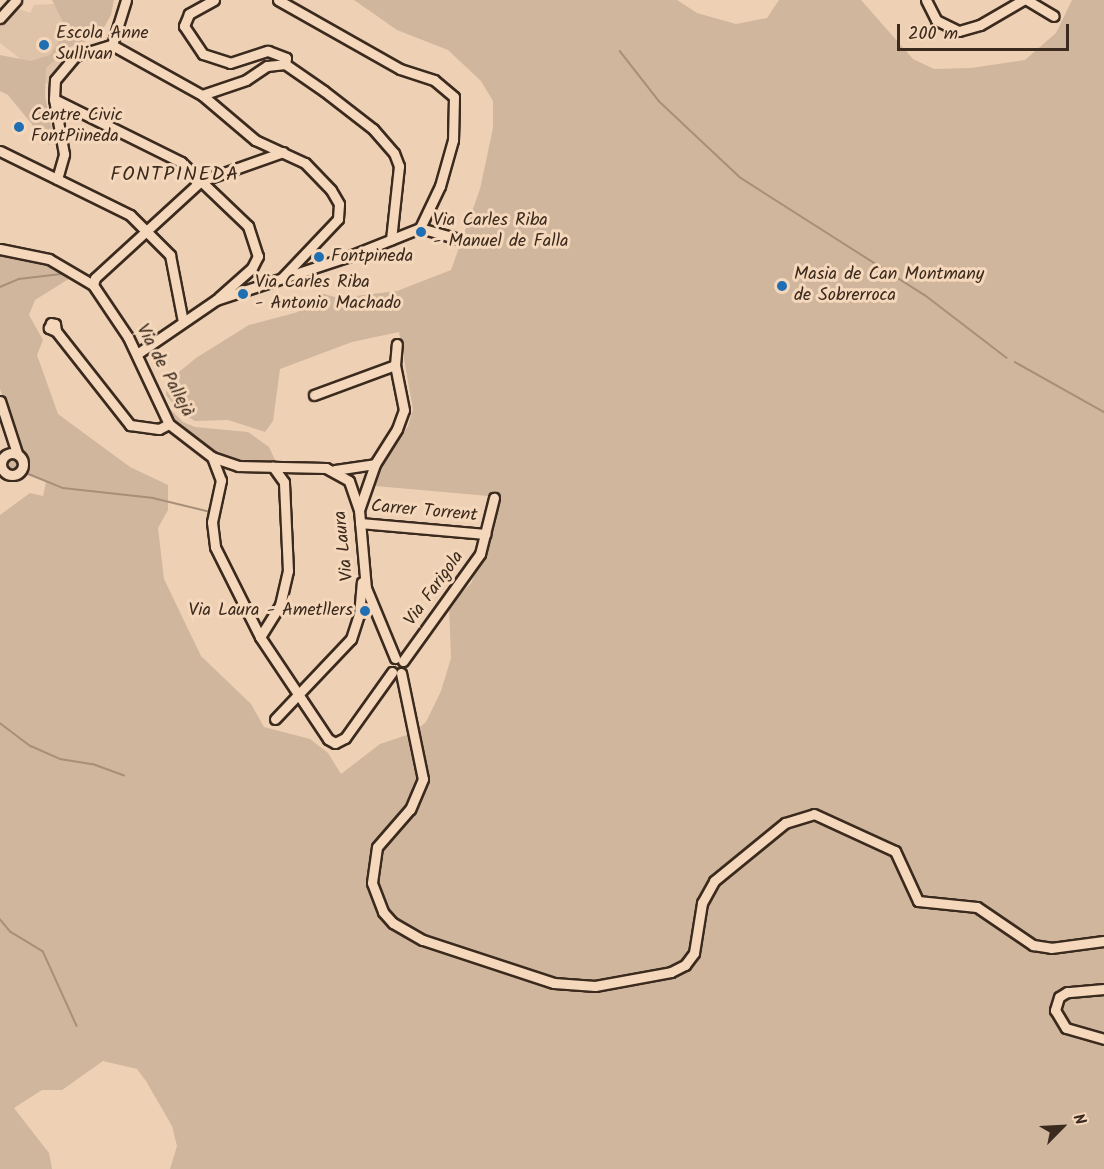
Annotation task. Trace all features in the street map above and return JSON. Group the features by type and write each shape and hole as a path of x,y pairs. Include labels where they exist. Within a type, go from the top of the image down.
{"street":[{"path":"0,18 16,0"},
{"path":"112,45 126,0"},
{"path":"214,0 189,14 184,26 203,54 230,63 268,51 286,58 285,64"},
{"path":"926,0 936,20 959,31 980,25 1025,0 1054,16"},
{"path":"284,1 384,61 434,80 454,97 453,140 440,186 420,228"},
{"path":"57,179 63,154 54,99 58,73 75,56 112,45 202,95 255,140 305,163 339,204 338,219 282,278"},
{"path":"202,95 246,80 267,66 285,64 373,129 394,153 399,166 391,240"},
{"path":"54,99 181,162 248,226 258,256 252,268 216,300 136,354"},
{"path":"0,151 130,215 170,255 183,322"},
{"path":"93,285 95,278 201,181 283,152"},
{"path":"216,300 420,228 456,238"},
{"name":"Via de Pallejà","path":"0,249 50,259 93,285 111,308 170,424 212,457"},
{"path":"56,332 130,425 159,429 170,424"},
{"path":"359,510 375,464 397,429 404,410 395,366 398,344"},
{"path":"314,395 395,366"},
{"path":"0,401 17,453 23,460 22,468 16,474 2,471 4,455 17,453"},
{"path":"212,457 238,466 295,467 335,471 375,464"},
{"path":"212,457 221,480 212,522 213,540 260,637 297,697 328,739 335,743 360,721 397,673"},
{"path":"221,480 238,466"},
{"path":"260,637 265,624 280,604 287,583 284,482 273,467"},
{"path":"284,482 295,467"},
{"name":"Via Laura","path":"335,471 349,481 357,496 363,574 399,660"},
{"name":"Via Farigola","path":"399,660 475,563 486,534 494,498"},
{"name":"Carrer Torrent","path":"360,523 486,534"},
{"path":"275,719 351,639 359,615 363,574"},
{"path":"251,620 265,624"},
{"path":"399,660 389,665 397,673 423,779 411,809 377,847 372,883 379,903 393,923 423,939 554,983 595,986 671,972 685,965 694,953 702,903 714,881 785,823 814,814 895,851 918,901 977,907 1033,945 1051,948 1104,941"},
{"path":"1104,989 1068,992 1059,997 1054,1010 1069,1030 1104,1039"}],"shaded area":[{"path":"52,0 114,0 111,15 99,36 71,46 46,68 45,96 54,139 49,145 8,95 0,91 0,55 31,61 50,55 67,30"},
{"path":"354,0 677,0 697,13 736,24 767,18 779,0 861,0 913,59 934,69 971,68 1025,60 1056,33 1072,0 1104,0 1104,1169 170,1169 177,1146 172,1126 146,1081 137,1069 103,1061 62,1090 42,1090 14,1108 49,1153 52,1169 0,1169 0,515 30,493 43,496 46,482 22,473 25,460 0,389 0,254 44,261 75,275 35,300 29,315 43,340 37,355 58,414 130,467 168,485 168,510 158,528 164,579 201,656 251,704 264,727 310,739 328,753 341,774 380,744 413,733 426,722 441,691 451,658 449,606 471,583 494,530 500,497 375,486 378,470 408,426 413,409 399,332 352,342 280,369 273,421 265,432 228,420 195,421 180,412 166,395 168,381 196,358 249,325 298,312 320,293 339,298 397,291 451,270 480,189 493,128 493,101 481,81 448,50 397,30"},
{"name":"Escola Anne Sullivan","path":"70,3 92,30 82,48 63,61 52,85 28,78 23,61 0,43 0,24 14,7 30,13 34,5"},
{"path":"161,400 183,422 195,427 248,432 269,447 276,462 232,461 218,455 171,421"},
{"path":"8,455 16,455 21,460 19,471 8,473 3,468 3,460"}],"waterway":[{"path":"620,51 659,101 741,178 925,295 1007,358"},
{"path":"0,287 19,279 61,274"},
{"path":"1015,362 1104,412"},
{"path":"24,472 63,488 153,498 211,512"},
{"path":"0,723 31,746 60,759 93,764 124,775"},
{"path":"0,919 11,932 43,951 77,1026"}],"place":[{"name":"Escola Anne Sullivan","path":"44,45"},
{"name":"Centre Civic FontPiineda","path":"19,127"},
{"name":"Via Carles Riba - Manuel de Falla","path":"421,232"},
{"name":"Fontpineda","path":"319,257"},
{"name":"Masia de Can Montmany de Sobrerroca","path":"782,286"},
{"name":"Via Carles Riba - Antonio Machado","path":"243,294"},
{"name":"Via Laura - Ametllers","path":"365,611"}],"district":[{"name":"FONTPINEDA","path":"175,175"}]}
